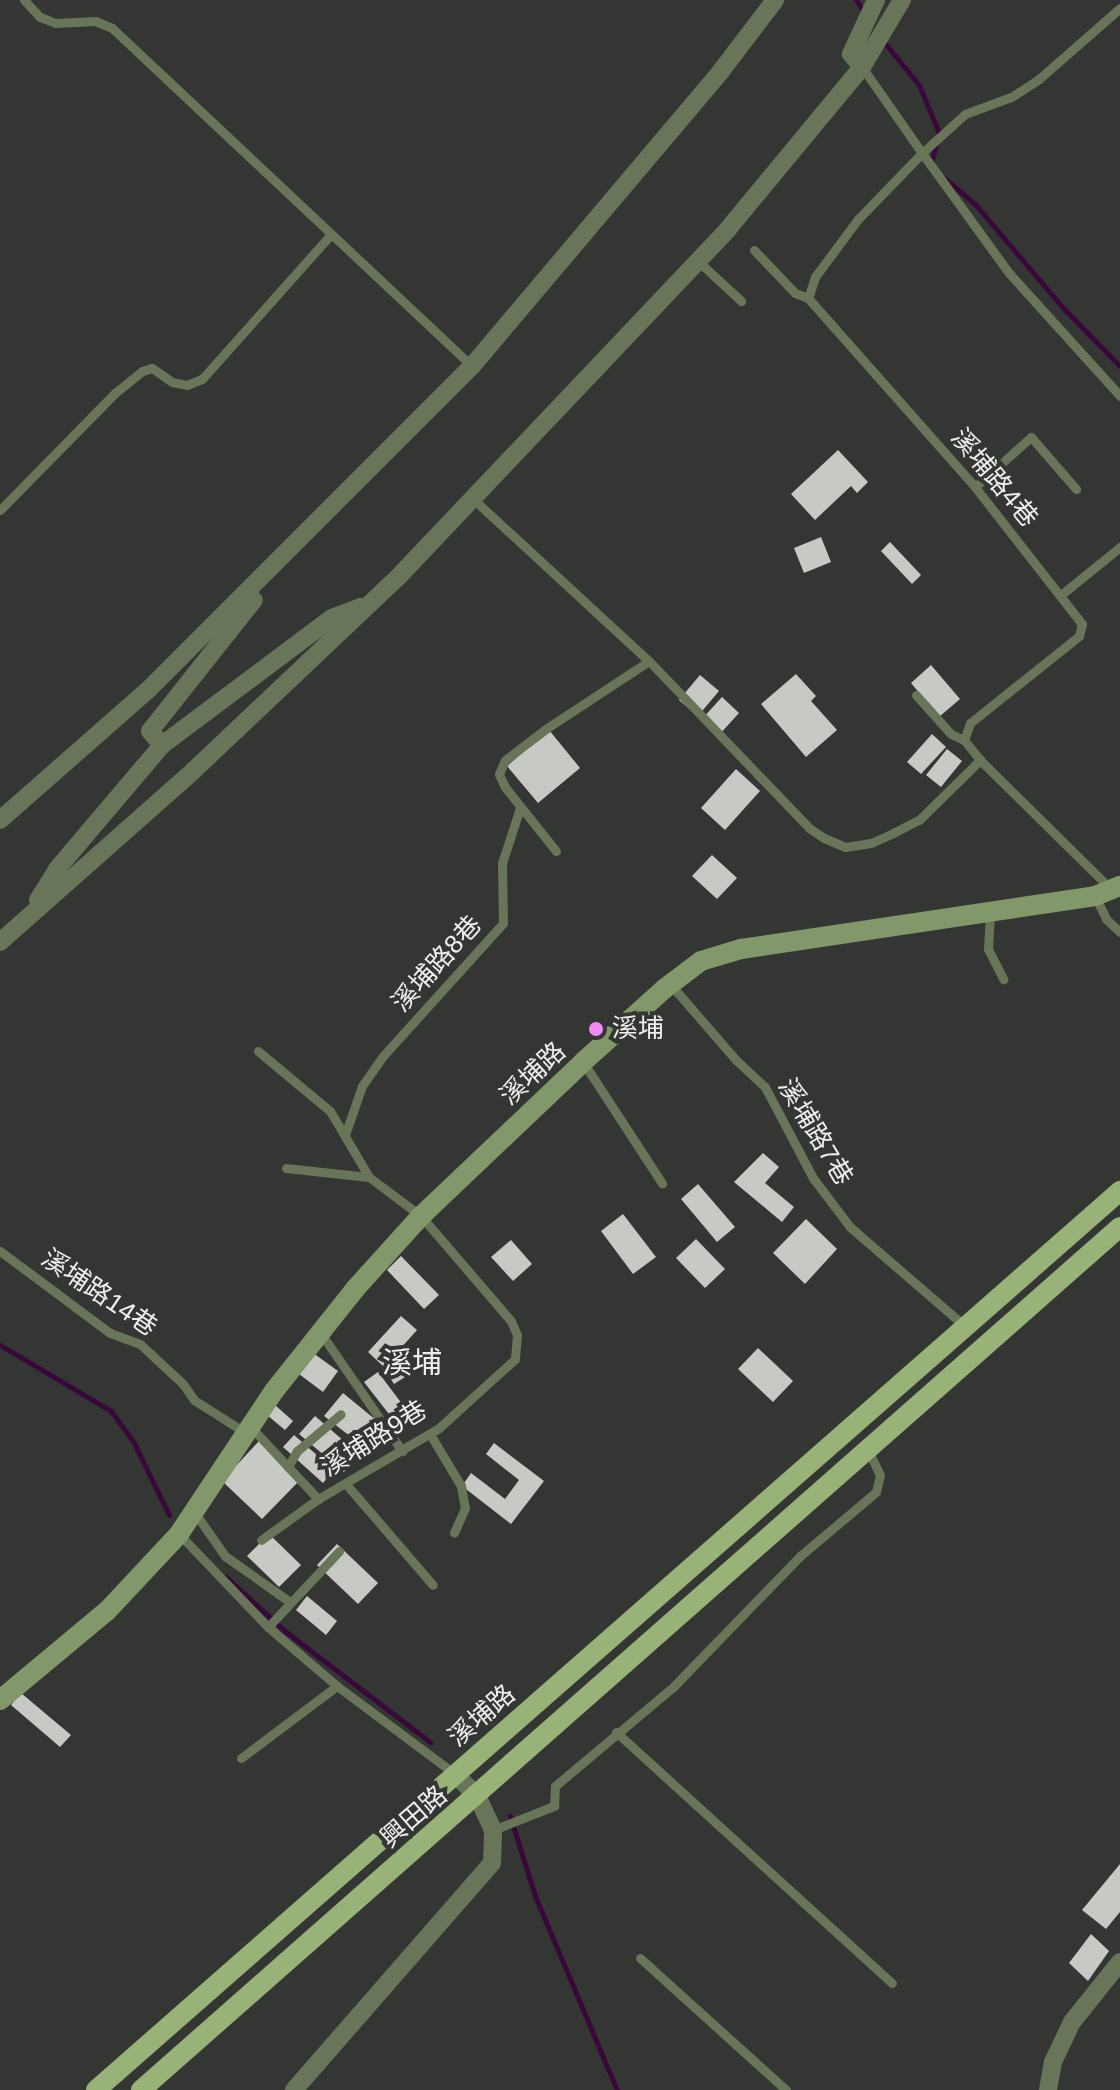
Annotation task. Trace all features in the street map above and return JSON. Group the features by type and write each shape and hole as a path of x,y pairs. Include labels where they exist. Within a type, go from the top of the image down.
{"main road":[{"name":"溪埔路","path":"455,1774 1120,1191"},
{"path":"477,1796 1120,1227"},
{"name":"興田路","path":"96,2090 455,1774"},
{"name":"興田路","path":"141,2090 477,1796"}],"street":[{"path":"0,820 149,689 472,366 721,71 775,0"},
{"path":"862,67 851,54 876,0"},
{"path":"0,942 193,771 371,603 698,261 862,67 902,0"},
{"path":"162,745 150,731 261,591 283,558"},
{"path":"28,917 57,869 162,745 332,618 371,603"},
{"name":"溪埔路","path":"179,1534 248,1429 320,1332 421,1216 583,1062 670,984 701,961 741,949 990,912 1109,890"},
{"path":"0,1700 107,1611 179,1534"},
{"path":"455,1774 477,1796"},
{"name":"興田路","path":"477,1796 493,1830"},
{"path":"294,2090 485,1873 492,1863 493,1830"},
{"path":"1048,2090 1053,2062 1072,2022 1120,1962"}],"lane":[{"path":"24,0 40,17 56,23 95,21 112,28 472,366"},
{"path":"808,298 815,277 858,219 922,153 965,114 1011,97 1039,79 1120,8"},
{"path":"862,67 1009,273 1120,396"},
{"path":"0,510 115,393 142,371 152,368 172,382 187,385 202,379 331,234"},
{"name":"溪埔路4巷","path":"754,250 795,293 808,298 975,487 1062,594 1082,624 1079,636 970,723 964,740"},
{"path":"698,261 741,301"},
{"path":"975,487 1031,437 1076,489"},
{"path":"471,497 649,661 809,828 845,847 871,843 919,820 980,760"},
{"path":"1062,594 1120,547"},
{"path":"556,851 520,808 499,774 505,760 547,728 649,661"},
{"path":"916,695 938,722 964,740 1109,890 1106,919 1120,932"},
{"name":"溪埔路8巷","path":"345,1135 362,1086 383,1056 503,923 502,863 520,808"},
{"path":"990,912 988,949 1003,979"},
{"name":"溪埔路7巷","path":"670,984 736,1060 765,1087 813,1178 850,1227 966,1327"},
{"path":"258,1051 330,1111 369,1177"},
{"path":"583,1062 662,1183"},
{"path":"286,1168 369,1177"},
{"name":"溪埔路9巷","path":"261,1540 318,1499 430,1434 515,1359 517,1335 511,1321 421,1216 369,1177"},
{"name":"溪埔路14巷","path":"0,1251 110,1333 140,1344 183,1384 194,1400 248,1429 318,1499"},
{"path":"320,1332 402,1451"},
{"path":"288,1467 297,1451 341,1414"},
{"path":"430,1434 461,1486 465,1508 454,1533"},
{"path":"493,1830 554,1806 555,1786 674,1686 800,1556 876,1492 880,1475 868,1450"},
{"path":"346,1484 433,1585"},
{"path":"194,1512 225,1556 288,1604"},
{"path":"179,1534 337,1686 455,1774"},
{"path":"270,1624 339,1551"},
{"path":"241,1758 337,1686"},
{"path":"616,1732 892,1983"},
{"path":"640,1958 786,2090"}],"building":[{"path":"838,450 868,482 857,493 851,486 815,520 791,494"},
{"path":"821,537 831,562 804,573 794,548"},
{"path":"890,542 921,575 912,584 881,551"},
{"path":"931,665 960,699 939,717 911,683"},
{"path":"796,674 816,696 811,701 837,730 806,757 761,704"},
{"path":"700,675 719,691 698,716 679,700"},
{"path":"722,697 739,713 719,735 702,719"},
{"path":"549,730 580,768 538,803 507,766"},
{"path":"932,734 946,747 921,774 907,762"},
{"path":"947,749 962,761 941,787 926,775"},
{"path":"736,769 760,791 725,830 701,808"},
{"path":"712,855 737,878 717,899 692,876"},
{"path":"763,1153 779,1167 765,1183 794,1207 782,1222 734,1182"},
{"path":"698,1184 735,1227 717,1242 681,1199"},
{"path":"623,1214 656,1257 633,1274 601,1231"},
{"path":"806,1219 837,1249 805,1284 773,1253"},
{"path":"696,1239 725,1269 705,1288 676,1258"},
{"path":"511,1240 532,1264 513,1281 491,1257"},
{"path":"401,1256 439,1295 424,1309 387,1270"},
{"path":"401,1316 417,1330 384,1367 368,1352"},
{"path":"419,1346 429,1362 394,1384 384,1368"},
{"path":"306,1348 338,1371 323,1392 291,1368"},
{"path":"758,1348 793,1381 773,1402 738,1369"},
{"path":"378,1372 412,1417 399,1427 364,1382"},
{"path":"343,1393 382,1425 364,1447 324,1416"},
{"path":"275,1405 293,1421 285,1430 267,1415"},
{"path":"315,1416 359,1454 344,1472 299,1434"},
{"path":"294,1435 334,1470 323,1483 283,1447"},
{"path":"259,1441 300,1480 262,1519 222,1481"},
{"path":"494,1443 544,1481 511,1524 462,1486 471,1473 505,1499 519,1480 486,1454"},
{"path":"269,1534 301,1565 279,1587 247,1556"},
{"path":"337,1544 378,1583 358,1604 317,1565"},
{"path":"307,1596 337,1621 326,1635 296,1610"},
{"path":"21,1693 71,1735 60,1747 11,1705"},
{"path":"1120,1864 1120,1912 1106,1929 1082,1910"},
{"path":"1091,1934 1109,1951 1088,1981 1069,1963"}],"waterway":[{"path":"856,0 865,14"},
{"path":"884,42 919,85 939,133 931,162"},
{"path":"944,178 975,204 1065,310 1120,366"},
{"path":"0,1345 111,1411 134,1443 169,1515"},
{"path":"226,1577 285,1631 430,1742"},
{"path":"510,1816 535,1896 617,2090"}],"place":[{"name":"溪埔","path":"596,1029"}],"district":[{"name":"溪埔","path":"412,1363"}]}
